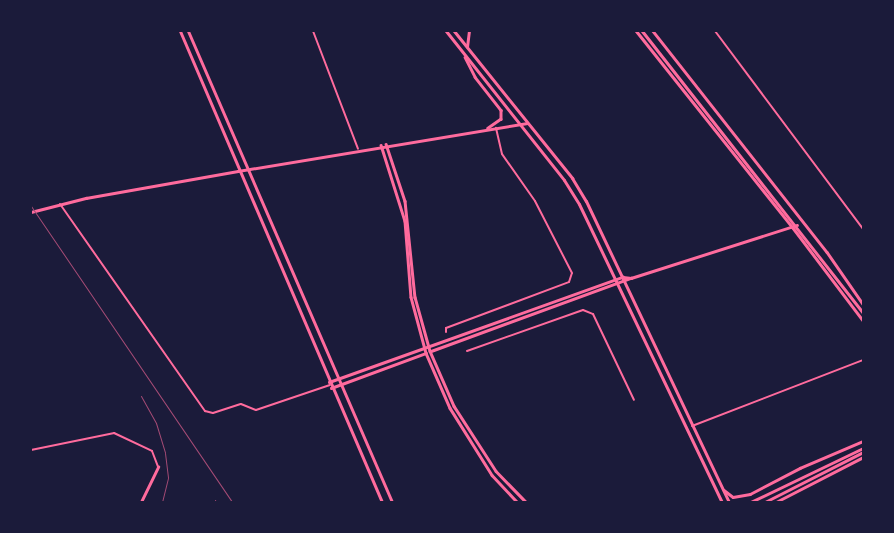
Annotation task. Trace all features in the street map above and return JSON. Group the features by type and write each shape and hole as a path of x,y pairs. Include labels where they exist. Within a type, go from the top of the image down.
{"main road":[{"path":"180,31 238,171 382,502"},
{"path":"188,31 336,380 392,502"},
{"path":"446,31 564,180 593,229 722,502"},
{"path":"454,31 529,123 586,201 729,502"},
{"path":"636,31 668,65 797,225 863,313"},
{"path":"642,31 650,44"},
{"path":"668,65 863,322"}],"street":[{"path":"313,31 358,149"},
{"path":"467,46 469,31"},
{"path":"653,31 827,252 863,304"},
{"path":"715,31 863,229"},
{"path":"464,53 475,77 501,110 501,118 497,123 484,130"},
{"path":"31,212 60,204 246,169 386,144 529,123"},
{"path":"446,332 446,328 569,282 572,272 535,201 502,154 496,128"},
{"path":"386,144 408,215 415,297 428,346 454,406 496,470 526,502"},
{"path":"381,145 405,220 410,297 426,353 450,408 492,475 517,502"},
{"path":"60,204 205,411 213,413 241,404 256,410 330,385 339,385 626,282 631,278 797,225"},
{"path":"330,385 336,380 424,347 623,277 631,278"},
{"path":"467,351 583,310 594,314 634,400"},
{"path":"692,426 863,360"},
{"path":"31,450 114,433 152,451 158,467 141,502"},
{"path":"723,490 733,496 750,494 800,468 863,441"},
{"path":"751,502 863,448"},
{"path":"765,502 863,452"},
{"path":"776,502 863,457"}],"railway":[{"path":"31,206 232,502"},
{"path":"141,396 156,423 165,453 168,478 162,502"}]}
